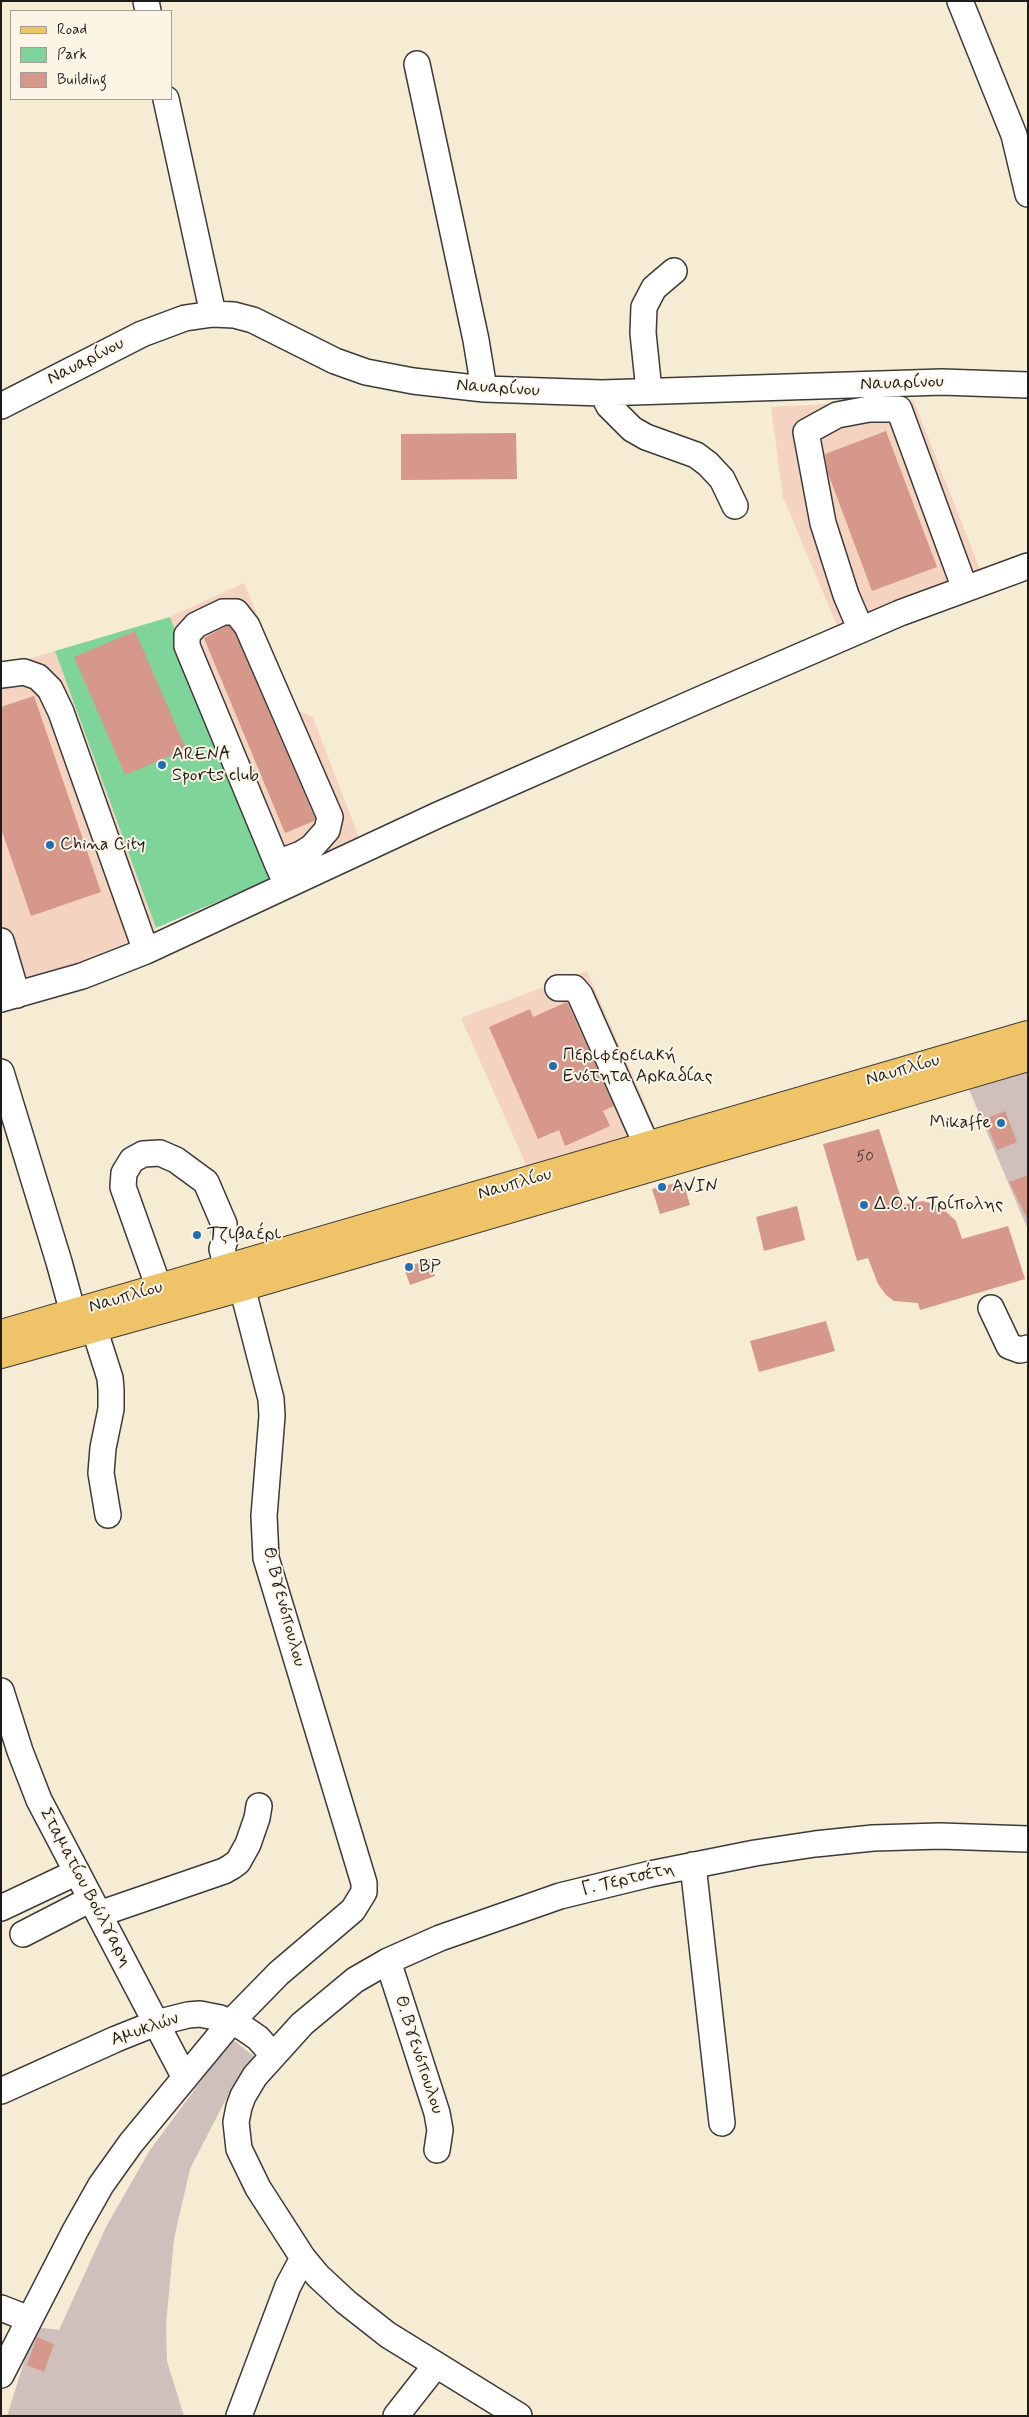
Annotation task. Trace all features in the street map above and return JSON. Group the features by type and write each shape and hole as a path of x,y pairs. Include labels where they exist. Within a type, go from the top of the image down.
{"main road":[{"name":"Ναυπλίου","path":"1,1334 83,1321 234,1278 647,1146 1027,1057"},
{"name":"Ναυπλίου","path":"1,1354 159,1288 234,1278 371,1249 1027,1057"}],"street":[{"path":"960,1 1014,135 1028,194"},
{"path":"416,64 476,340 484,389"},
{"path":"166,100 213,314"},
{"path":"649,391 643,333 644,307 654,288 674,271"},
{"name":"Ναυαρίνου","path":"1,406 142,334 185,318 213,314 234,315 253,320 335,361 366,372 413,381 484,389 602,393 942,382 1028,384"},
{"path":"602,393 609,406 632,429 646,437 696,455 708,464 722,479 735,506"},
{"path":"861,630 843,586 823,523 806,432 837,416 869,408 899,410 965,589"},
{"path":"1,941 9,997 82,976 146,951 282,874 438,815 861,630 1028,566"},
{"path":"223,612 236,612 247,626 330,817 327,830 312,847 301,854 282,874 187,646 187,635 196,626 223,612"},
{"path":"1,675 24,672 38,677 50,690 61,712 146,951"},
{"path":"558,988 574,988 580,995 647,1146"},
{"path":"1,1072 57,1254 83,1321 110,1378 111,1409 103,1448 101,1473 108,1515"},
{"name":"Θ. Βγενόπουλου","path":"159,1288 123,1187 124,1173 132,1160 142,1154 160,1153 176,1160 206,1182 224,1224 225,1240 222,1249 234,1278 271,1399 272,1416 264,1516 266,1558 364,1883 364,1892 353,1910 279,1973 231,2022"},
{"path":"991,1308 1009,1346 1020,1350 1028,1348"},
{"name":"Σταματίου Βούλγαρη","path":"1,1691 34,1789 185,2078"},
{"path":"23,1934 95,1907 224,1871 238,1862 248,1844 259,1806"},
{"name":"Γ. Τερτσέτη","path":"273,2055 324,2005 355,1980 388,1961 440,1938 560,1896 693,1865 755,1853 874,1838 940,1836 1028,1839"},
{"path":"693,1865 722,2123"},
{"path":"1,1908 77,1872"},
{"name":"Θ. Βγενόπουλου","path":"388,1961 437,2113 440,2130 437,2150"},
{"name":"Αμυκλών","path":"1,2091 94,2048 156,2023 188,2015 200,2014 231,2022 258,2038 273,2055"},
{"path":"1,2375 101,2185 131,2143 231,2022"},
{"path":"273,2055 255,2076 243,2096 236,2122 237,2137 245,2164 258,2188 303,2258 318,2276 346,2302 388,2335 519,2416"},
{"path":"239,2416 288,2286 303,2258"},
{"path":"1,2308 29,2320"},
{"path":"396,2416 436,2365"}],"shaded area":[{"path":"913,399 983,577 840,633 783,497 771,407"},
{"path":"244,583 298,710 313,718 360,840 273,878 170,617"},
{"path":"55,651 156,928 152,937 85,967 1,990 1,663 25,660"},
{"path":"587,971 656,1130 527,1167 461,1018"},
{"path":"1028,1070 1028,1230 968,1087"},
{"path":"232,2039 255,2057 225,2101 190,2169 174,2239 166,2325 167,2361 184,2416 7,2416 35,2327 59,2330 106,2227 150,2150"}],"green space":[{"name":"ARENA Sports club","path":"170,617 273,878 156,928 55,651"}],"building":[{"path":"886,431 937,567 872,591 828,473 825,454"},
{"path":"516,433 517,479 401,480 401,434"},
{"path":"229,626 235,633 315,818 314,821 285,833 204,638"},
{"path":"135,631 186,749 125,775 74,657"},
{"path":"34,696 101,892 31,916 1,828 1,707"},
{"name":"Περιφερειακή Ενότητα Αρκαδίας","path":"567,1002 614,1106 603,1111 610,1126 565,1146 559,1130 538,1139 489,1027 530,1009 533,1017"},
{"path":"1005,1111 1017,1142 997,1150 985,1119"},
{"path":"879,1129 903,1205 923,1201 940,1206 956,1221 962,1239 1008,1226 1025,1279 920,1310 918,1303 894,1301 886,1295 878,1284 868,1258 857,1261 823,1144"},
{"path":"1028,1175 1028,1220 1009,1182"},
{"path":"683,1181 690,1205 660,1214 652,1189"},
{"path":"797,1206 805,1240 764,1251 756,1217"},
{"path":"430,1259 435,1276 410,1285 404,1268"},
{"path":"826,1321 835,1351 759,1372 750,1341"},
{"path":"37,2337 54,2344 44,2372 27,2365"}],"place":[{"name":"ARENA Sports club","path":"162,765"},
{"name":"China City","path":"50,845"},
{"name":"Περιφερειακή Ενότητα Αρκαδίας","path":"553,1066"},
{"name":"Mikaffe","path":"1001,1123"},
{"name":"AVIN","path":"662,1187"},
{"name":"Δ.Ο.Υ. Τρίπολης","path":"864,1205"},
{"name":"Τζιβαέρι","path":"197,1235"},
{"name":"BP","path":"409,1267"}]}
